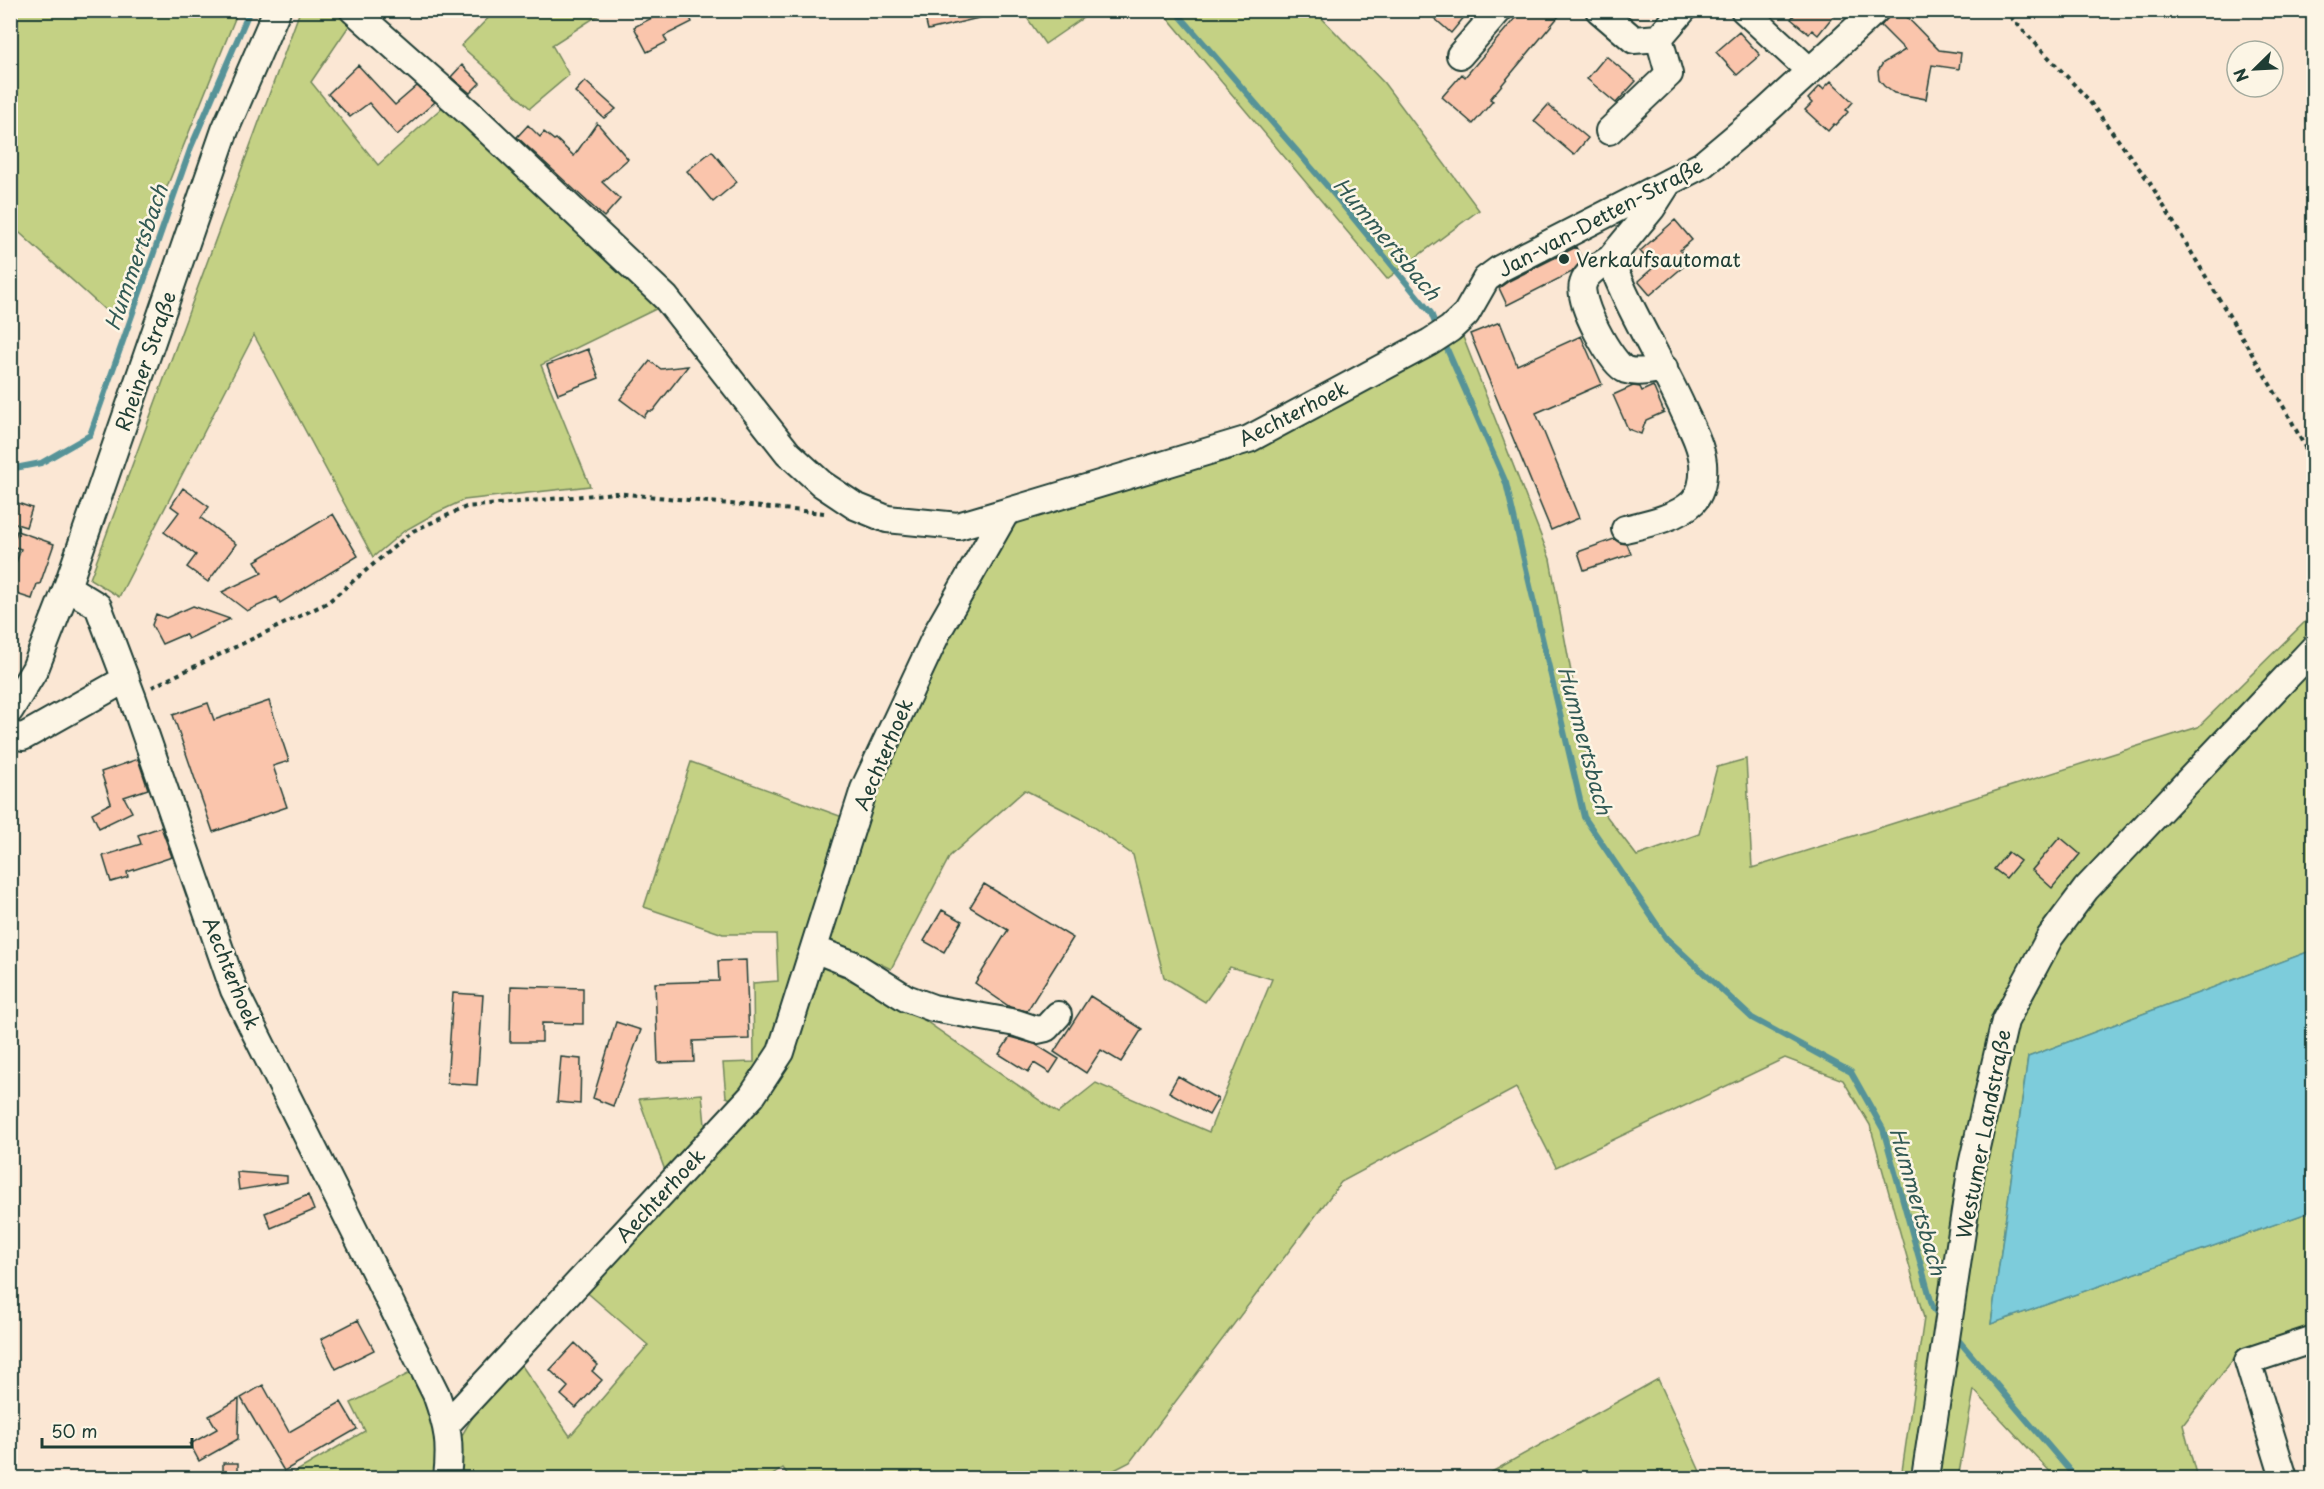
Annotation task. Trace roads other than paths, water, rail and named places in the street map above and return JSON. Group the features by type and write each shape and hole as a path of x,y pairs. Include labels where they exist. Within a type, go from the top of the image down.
{"street":[{"name":"Rheiner Straße","path":"10,710 36,669 67,587 225,130 277,10"},
{"path":"352,10 475,118 666,298 788,453 822,484 855,506 887,519 958,526 1006,512"},
{"path":"1460,55 1498,10"},
{"path":"1599,10 1634,40 1659,38 1683,10"},
{"path":"1744,10 1810,71"},
{"name":"Jan-van-Detten-Straße","path":"1486,279 1501,268 1702,165 1876,10"},
{"path":"1609,131 1670,74 1659,38"},
{"path":"1664,368 1640,372 1625,369 1612,358 1582,297 1582,285 1589,274 1610,258 1627,238 1652,208 1668,183"},
{"path":"1611,212 1627,238"},
{"path":"1610,258 1698,442 1703,462 1702,484 1692,503 1646,524 1625,529"},
{"name":"Aechterhoek","path":"447,1424 752,1096 781,1052 864,789 938,631 1006,512 1249,439 1440,335 1466,314 1486,279"},
{"name":"Aechterhoek","path":"67,587 98,606 129,687 234,990 436,1394 447,1424 450,1448 447,1479"},
{"name":"Westumer Landstraße","path":"1925,1479 1972,1165 2005,1021 2050,937 2086,889 2313,648"},
{"path":"10,735 23,737 129,687"},
{"path":"814,949 852,964 906,998 933,1008 1016,1023 1037,1030 1046,1028 1058,1015"},
{"path":"2284,1479 2248,1361 2313,1338"}],"water":[{"path":"2313,950 2313,1211 1991,1324 2028,1057"}],"waterway":[{"name":"Hummertsbach","path":"10,469 41,463 90,435 191,147 250,10"},
{"name":"Hummertsbach","path":"1175,10 1328,187 1431,313 1438,331"},
{"name":"Hummertsbach","path":"1443,340 1506,483 1584,817 1666,938 1752,1018 1851,1072 1883,1129 1933,1308 1942,1320"},
{"name":"Hummertsbach","path":"1954,1335 2076,1478"}],"place":[{"name":"Verkaufsautomat","path":"1564,259"}]}
